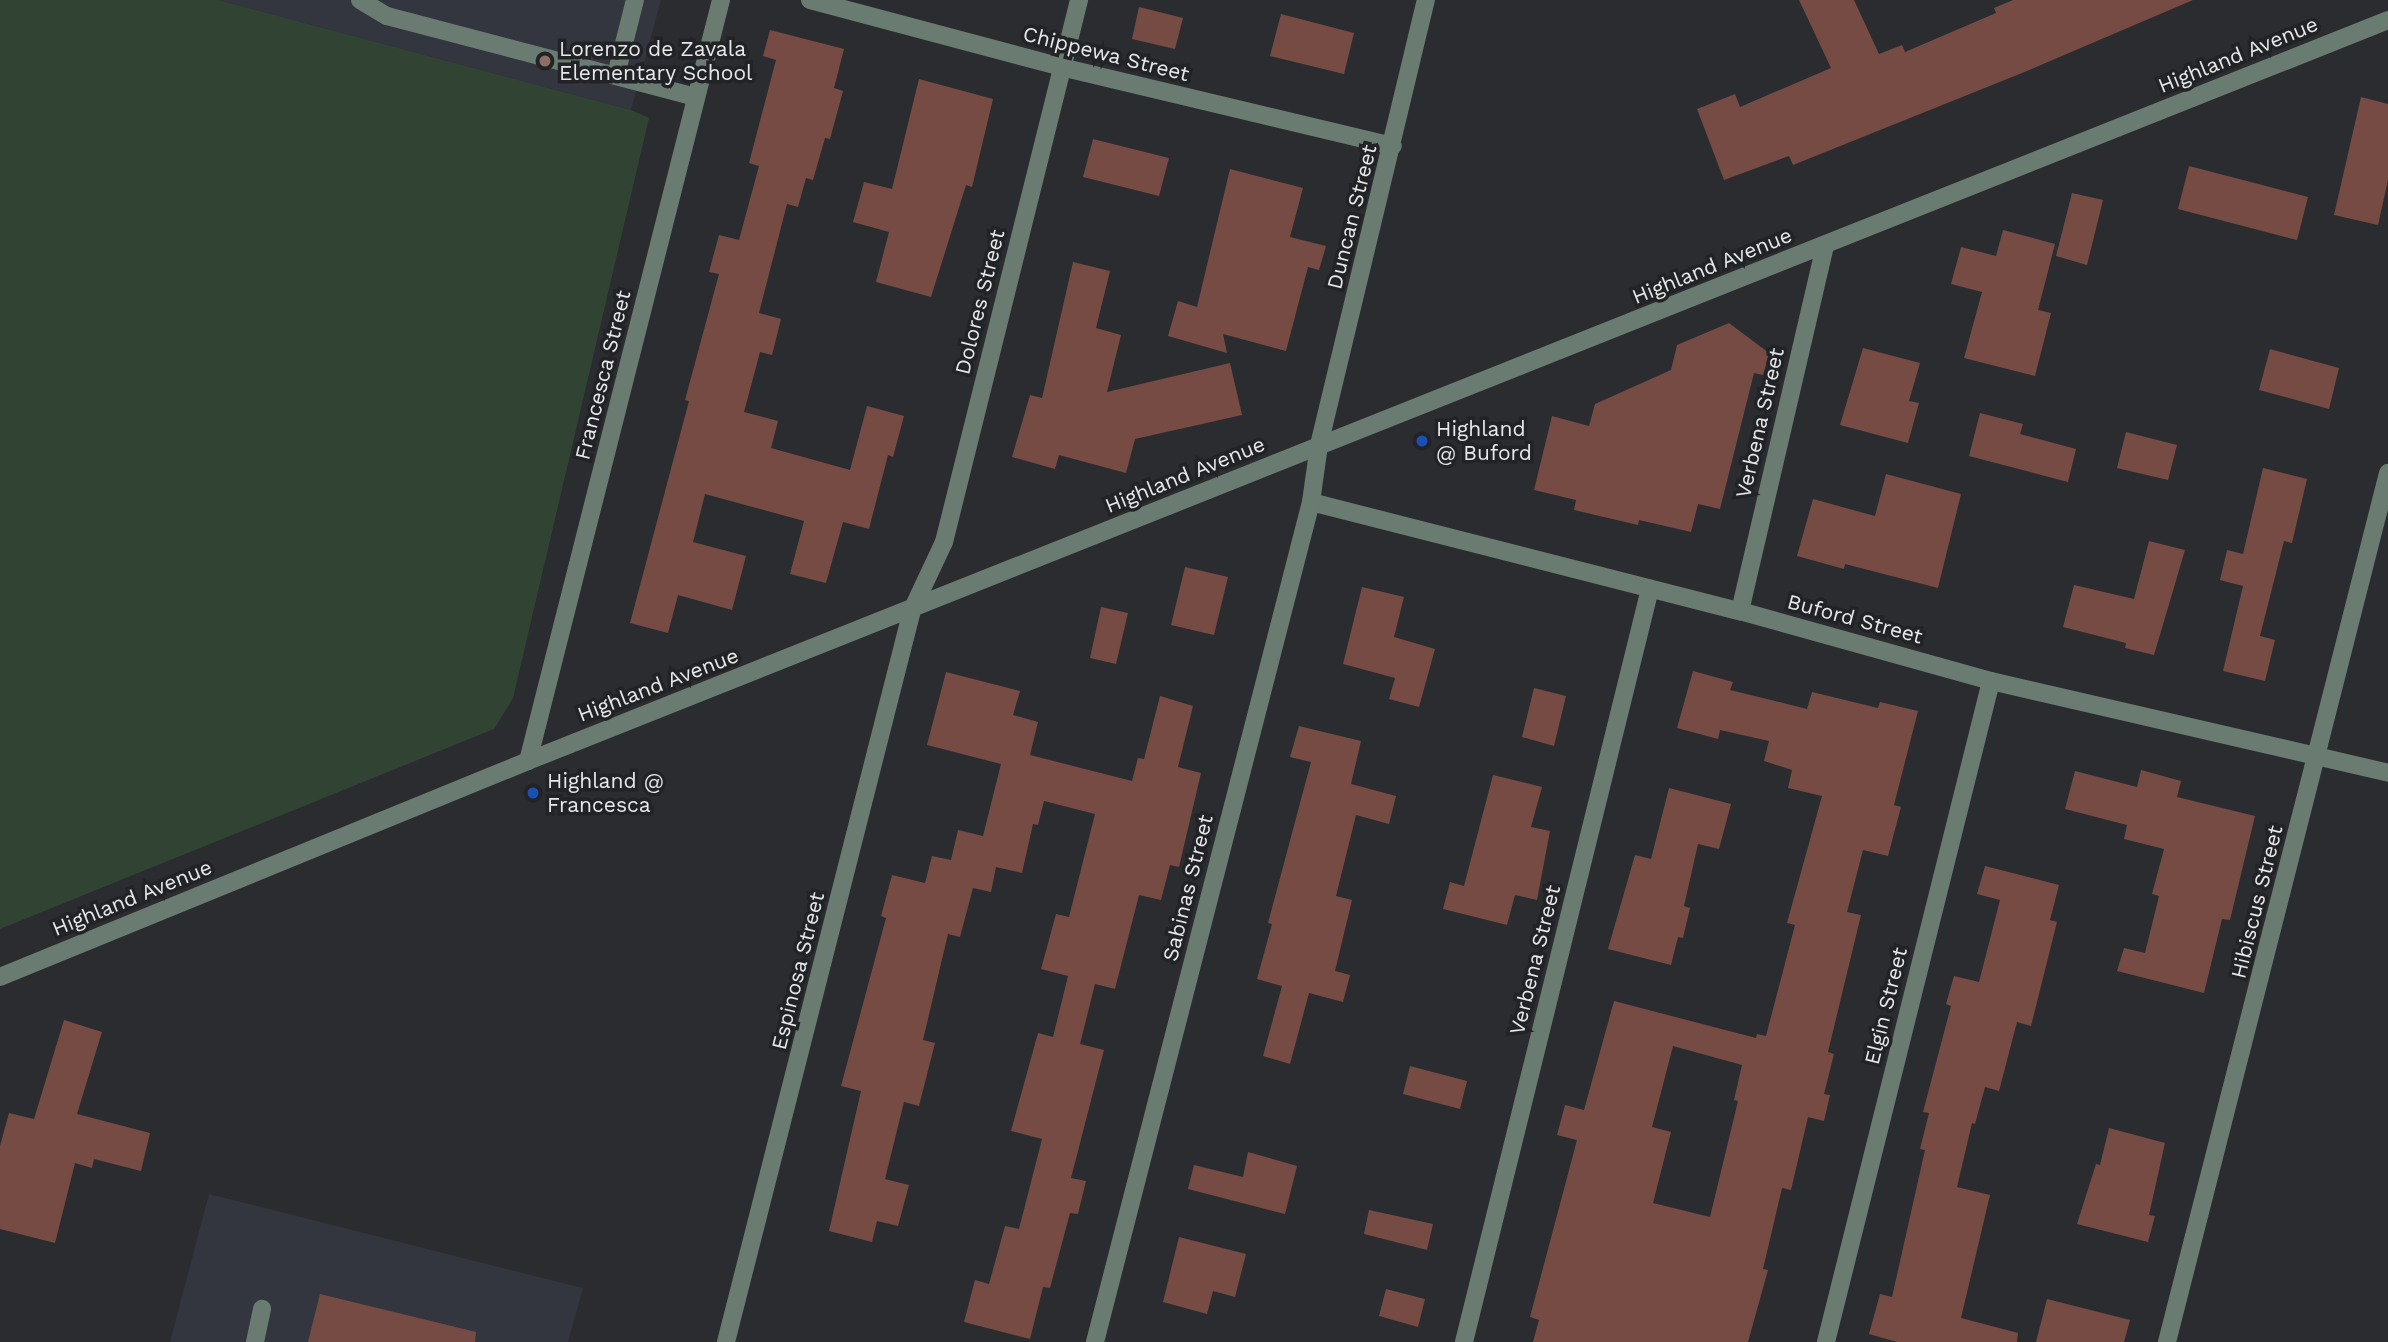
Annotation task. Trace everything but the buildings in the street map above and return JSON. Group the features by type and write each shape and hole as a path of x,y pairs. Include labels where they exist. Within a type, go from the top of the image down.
{"street":[{"path":"360,0 387,16 696,97"},
{"path":"617,75 635,0"},
{"name":"Francesca Street","path":"528,761 721,0"},
{"name":"Chippewa Street","path":"810,0 1061,67 1393,146"},
{"name":"Dolores Street","path":"912,610 944,542 1079,0"},
{"name":"Duncan Street","path":"1319,445 1426,0"},
{"name":"Highland Avenue","path":"0,977 528,761 2388,20"},
{"name":"Verbena Street","path":"1740,611 1825,246"},
{"name":"Sabinas Street","path":"1095,1342 1311,502 1319,445"},
{"name":"Hibiscus Street","path":"2167,1342 2319,755 2388,473"},
{"name":"Buford Street","path":"1311,502 1740,611 1991,681 2388,773"},
{"name":"Verbena Street","path":"1464,1342 1650,589"},
{"name":"Espinosa Street","path":"726,1342 912,610"},
{"name":"Elgin Street","path":"1826,1342 1991,681"},
{"path":"254,1342 262,1309"}],"shaded area":[{"name":"Lorenzo de Zavala Elementary School","path":"218,0 661,0 631,110"},
{"path":"209,1194 583,1288 568,1342 170,1342"}],"green space":[{"path":"0,0 218,0 631,110 649,118 513,698 494,729 0,929"}],"place":[{"name":"Lorenzo de Zavala Elementary School","path":"545,61"},
{"name":"Highland @ Buford","path":"1422,441"},
{"name":"Highland @ Francesca","path":"533,793"}]}
